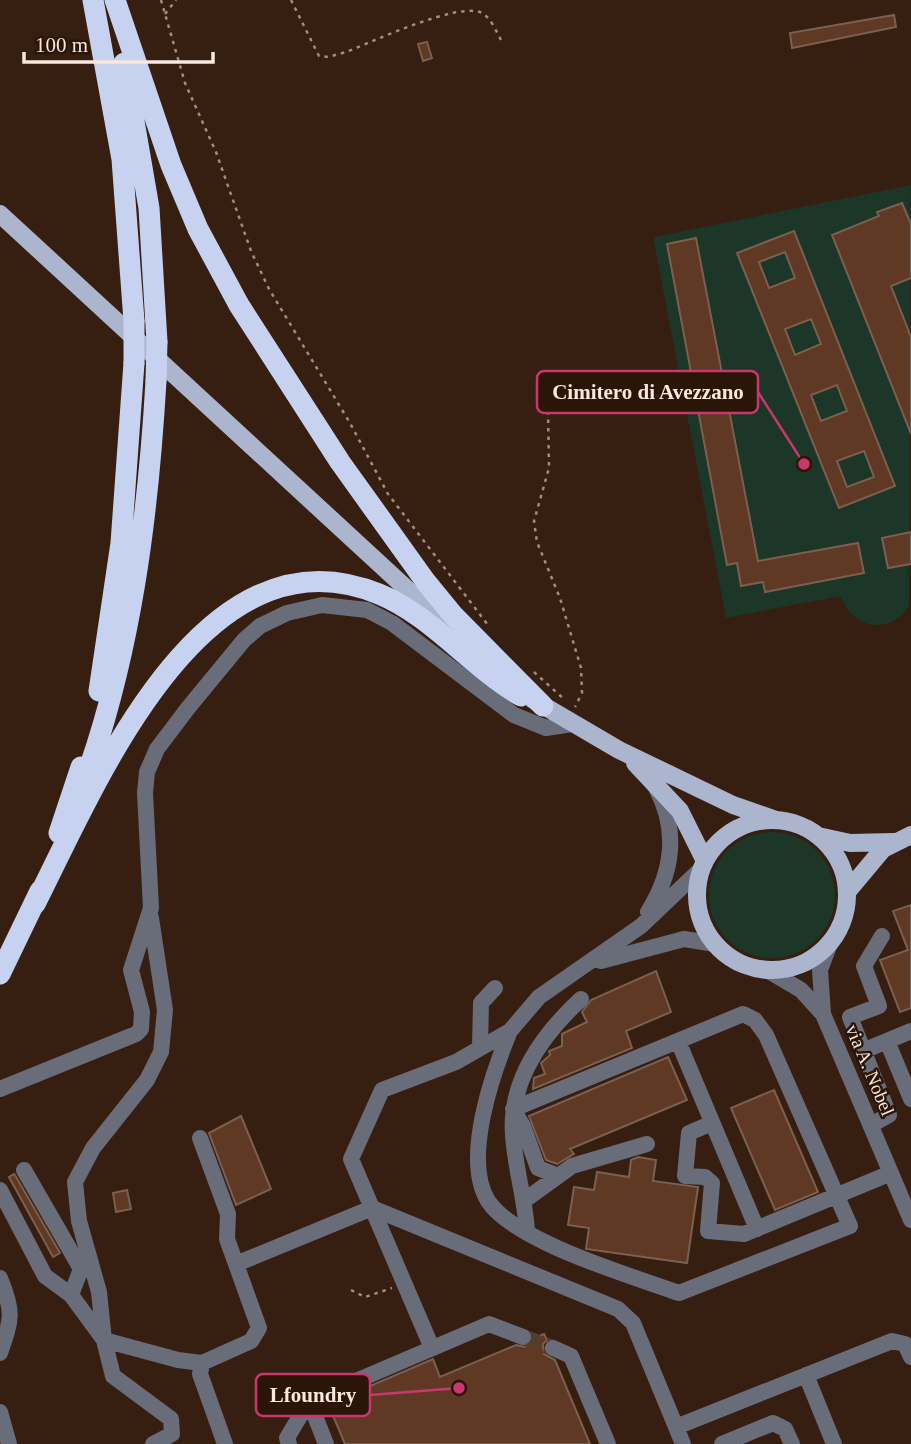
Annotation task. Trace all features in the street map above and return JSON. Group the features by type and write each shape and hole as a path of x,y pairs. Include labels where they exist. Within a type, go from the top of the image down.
{"highway":[{"path":"87,0 104,58"},
{"path":"35,904 83,761 100,687 121,542 134,363 134,321 122,159 93,0"},
{"path":"35,904 89,771 117,673 141,559 149,487 157,342 149,208 113,0"},
{"path":"113,0 181,190 239,305 340,462 431,589 543,706"},
{"path":"0,974 111,756 143,704 176,662 215,623 236,607 266,593 296,584 316,582 355,587 382,595 412,613 490,677 543,706"}],"main road":[{"path":"0,214 322,514 498,671 543,706 619,750 733,805 799,825 818,836 833,852 843,871 847,892 843,918 831,941 803,963 767,970 748,966 730,957 715,944 704,927 698,908 697,887 703,864 718,843 734,830 754,822 776,820"},
{"path":"619,750 647,774 684,818 703,864"},
{"path":"818,836 850,843 903,839"},
{"path":"847,892 874,858 903,839"}],"street":[{"path":"153,1444 172,1434 171,1419 113,1376 104,1340 99,1292 79,1221 75,1182 93,1148 147,1080 160,1052 165,1010 150,916 145,793 149,766 177,722 244,640 273,619 322,605 350,606 372,612 398,627 514,715 547,728 572,724"},
{"path":"631,934 660,892 671,854 666,813 647,774"},
{"path":"432,1348 351,1159 382,1090 456,1062 510,1031 539,997 631,934 703,864"},
{"path":"0,1089 139,1032 142,1012 131,970 150,916"},
{"path":"871,1125 889,1115 850,1017 879,1006 864,966 883,936"},
{"path":"585,966 666,942 684,939 715,944"},
{"path":"823,1014 820,970 831,941"},
{"path":"767,970 801,990 823,1014"},
{"path":"480,1047 481,1003 495,988"},
{"path":"527,1231 526,1200 513,1136 513,1109 528,1065 544,1038 581,999"},
{"path":"510,1031 483,1110 479,1142 487,1199 499,1215 564,1251 679,1293 850,1226 766,1035 755,1020 743,1014 513,1109"},
{"name":"via A. Nobel","path":"823,1014 911,1220"},
{"path":"863,1051 911,1031"},
{"path":"678,1041 757,1229"},
{"path":"887,1041 911,1099"},
{"path":"513,1109 523,1126 538,1167 558,1176"},
{"path":"712,1123 689,1133 685,1176 705,1177 712,1183 708,1231 744,1234 837,1198 891,1173"},
{"path":"0,1190 45,1276 71,1295 104,1340 178,1360 202,1363 251,1340 259,1328 227,1239 228,1214 200,1138"},
{"path":"526,1200 572,1166 647,1144"},
{"path":"24,1170 81,1269 71,1295"},
{"path":"236,1264 372,1208 618,1309 633,1323 683,1444"},
{"path":"0,1278 12,1305 9,1328 0,1353"},
{"path":"289,1444 287,1438 309,1401 488,1324 523,1337"},
{"path":"676,1427 892,1341 905,1344 911,1357"},
{"path":"553,1348 571,1356 608,1444"},
{"path":"202,1363 200,1374 221,1443"},
{"path":"806,1375 834,1444"},
{"path":"309,1401 326,1444"},
{"path":"0,1412 9,1444"},
{"path":"722,1444 773,1423 785,1429 792,1444"}],"path":[{"path":"162,0 185,83 216,152 251,251 269,289 350,424 388,494 460,592 496,634"},
{"path":"165,14 176,0"},
{"path":"291,0 319,56 346,52 457,11 480,12 488,18 501,40"},
{"path":"534,671 564,698 572,713 582,693 581,668 561,598 537,542 534,521 549,468 548,411"},
{"path":"351,1290 365,1297 405,1284"}],"green space":[{"path":"911,185 909,606 901,616 882,625 862,622 853,616 841,596 726,618 653,237"},
{"path":"772,832 796,837 816,851 830,871 835,895 830,919 816,939 796,953 772,958 748,953 728,939 714,919 709,895 714,871 728,851 748,837"}],"building":[{"path":"894,15 896,27 792,48 790,33"},
{"path":"427,42 432,58 423,61 418,44"},
{"path":"902,203 911,224 911,278 891,286 911,337 911,434 832,235 879,216 877,212"},
{"path":"794,231 895,486 839,508 737,253","holes":["785,252 795,278 769,288 759,262","811,319 821,344 795,355 785,329","837,385 847,411 821,421 811,395","864,451 874,477 847,487 837,461"]},
{"path":"696,238 758,561 858,543 864,573 765,592 763,582 741,586 737,563 727,565 667,244"},
{"path":"911,532 911,564 888,568 882,538"},
{"path":"911,905 911,1008 900,1012 880,960 908,950 893,911"},
{"path":"656,971 671,1012 626,1031 632,1048 533,1089 534,1078 545,1074 541,1063 550,1055 549,1051 562,1046 562,1034 587,1022 582,1012 591,1000"},
{"path":"668,1057 687,1100 570,1149 574,1154 557,1164 546,1160 529,1116"},
{"path":"774,1090 818,1192 775,1210 731,1108"},
{"path":"241,1116 271,1189 236,1205 209,1133"},
{"path":"638,1157 656,1160 653,1181 698,1187 687,1263 586,1249 589,1228 568,1225 574,1187 594,1190 597,1172 629,1177 631,1160"},
{"path":"14,1174 60,1253 53,1257 9,1177"},
{"path":"127,1190 131,1209 116,1212 113,1193"},
{"path":"544,1334 547,1340 543,1344 544,1354 555,1360 590,1444 345,1444 328,1404 433,1359 440,1377 516,1345 525,1347 533,1338"}],"tunnel":[{"path":"523,1337 553,1348"}],"place":[{"name":"Cimitero di Avezzano","path":"804,464"},
{"name":"Lfoundry","path":"459,1388"}]}
